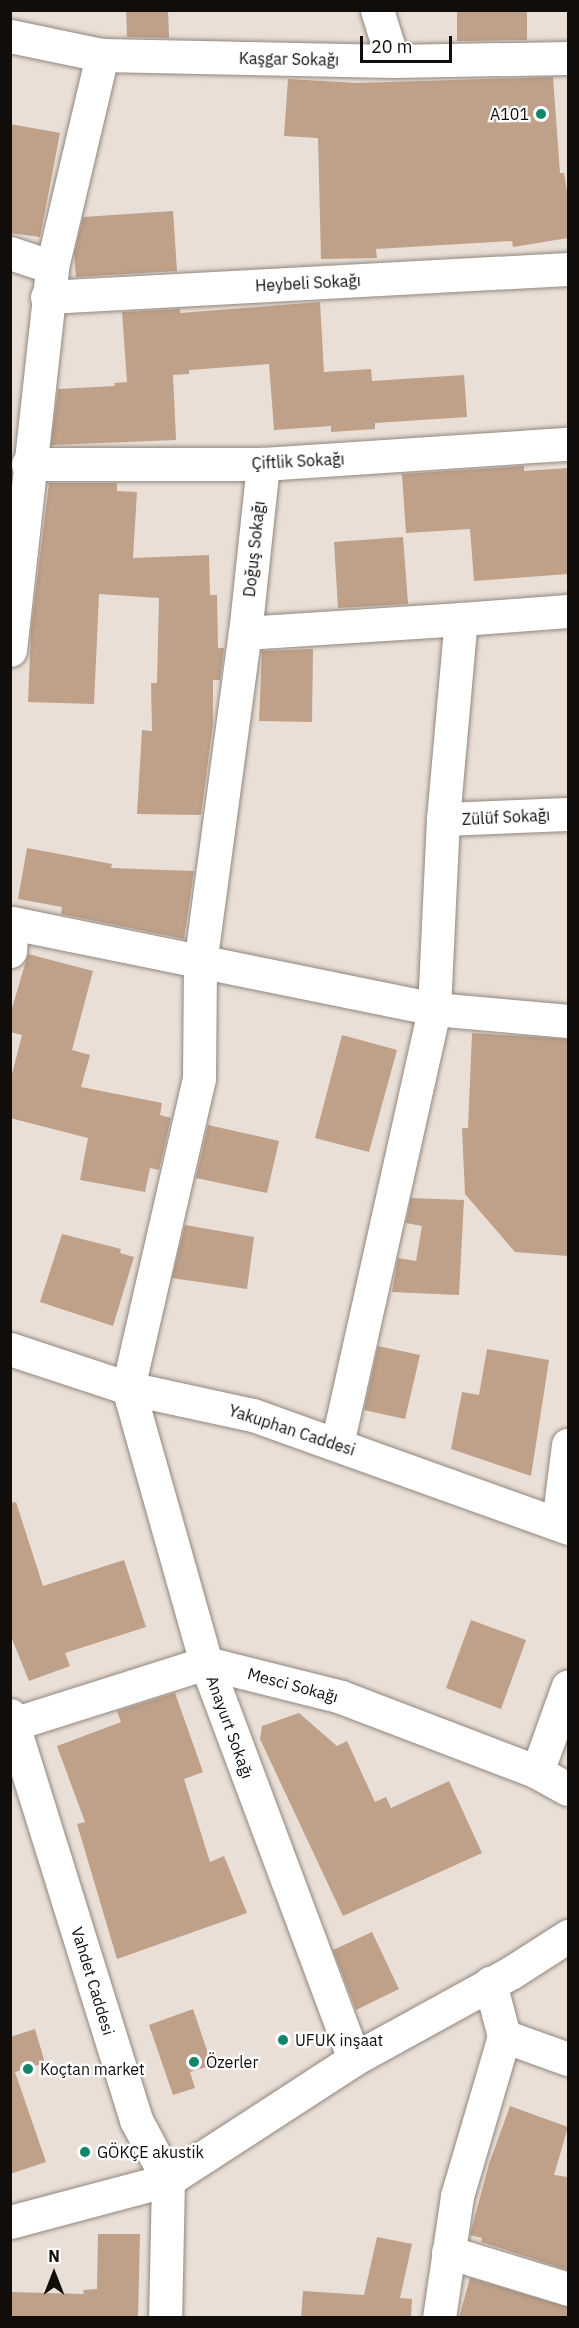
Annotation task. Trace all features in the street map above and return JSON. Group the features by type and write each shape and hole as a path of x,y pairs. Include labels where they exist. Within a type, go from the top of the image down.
{"street":[{"path":"377,10 393,61"},
{"name":"Kaşgar Sokağı","path":"10,36 102,55 393,61 568,58"},
{"path":"10,650 49,282 102,55"},
{"path":"10,253 49,282"},
{"name":"Heybeli Sokağı","path":"49,282 568,269"},
{"name":"Çiftlik Sokağı","path":"28,464 263,464 568,444"},
{"name":"Doğuş Sokağı","path":"128,1388 199,1079 200,964 245,633 263,464"},
{"path":"245,633 568,611"},
{"path":"337,1444 434,1009 442,819 461,619"},
{"name":"Zülüf Sokağı","path":"442,819 568,814"},
{"path":"11,931 200,964 434,1009 568,1022"},
{"name":"Yakuphan Caddesi","path":"10,1349 128,1388 253,1415 563,1526"},
{"name":"Anayurt Sokağı","path":"128,1388 206,1663 354,2059"},
{"path":"563,1526 568,1445"},
{"path":"11,1722 206,1663"},
{"name":"Mesci Sokağı","path":"206,1663 341,1697 537,1772 568,1789"},
{"path":"537,1772 568,1686"},
{"name":"Vahdet Caddesi","path":"11,1722 136,2120 168,2180 165,2318"},
{"path":"10,2222 168,2180 354,2059 490,1983 568,1936"},
{"path":"439,2318 457,2196 504,2036 490,1983"},
{"path":"504,2036 568,2059"},
{"path":"448,2252 568,2289"}],"building":[{"path":"126,10 168,10 169,38 127,37"},
{"path":"457,10 527,10 527,40 457,41"},
{"path":"553,77 560,173 564,173 568,197 568,238 513,247 512,241 376,249 377,258 321,259 318,138 284,136 288,79 357,83"},
{"path":"10,124 60,133 40,237 10,233"},
{"path":"173,211 177,271 76,277 74,254 83,217"},
{"path":"320,302 324,372 371,369 372,381 464,375 467,417 375,423 375,429 331,432 331,426 274,430 269,364 189,370 189,374 173,375 176,440 51,445 58,389 115,386 114,383 127,382 122,312 180,309 180,313"},
{"path":"524,466 524,471 568,468 568,574 474,581 470,529 406,533 402,474"},
{"path":"49,483 117,483 117,491 137,492 133,558 209,555 210,595 217,595 218,648 224,648 220,680 213,680 213,724 201,815 137,814 142,730 152,731 151,683 157,683 159,598 99,594 94,704 28,702 31,630"},
{"path":"403,537 408,604 338,608 334,542"},
{"path":"313,649 312,722 259,721 262,651"},
{"path":"27,848 112,864 111,868 194,871 184,939 61,914 62,907 18,899"},
{"path":"28,954 93,971 72,1050 90,1055 81,1087 162,1103 160,1115 171,1118 159,1170 150,1168 145,1192 80,1180 88,1138 10,1118 10,1082 22,1035 10,1032 10,1015"},
{"path":"472,1033 568,1039 568,1256 515,1252 465,1194 462,1128 468,1128"},
{"path":"342,1035 397,1050 369,1152 315,1138"},
{"path":"208,1125 279,1141 267,1193 196,1178"},
{"path":"411,1198 464,1200 459,1295 392,1292 398,1258 416,1261 422,1226 406,1223"},
{"path":"185,1225 254,1237 247,1289 172,1278"},
{"path":"62,1234 121,1249 120,1253 134,1257 113,1326 40,1302"},
{"path":"378,1346 420,1355 405,1419 364,1410"},
{"path":"487,1349 549,1360 531,1476 451,1449 462,1392 479,1395"},
{"path":"16,1502 43,1586 124,1560 146,1627 65,1653 70,1666 29,1681 10,1634 10,1503"},
{"path":"471,1620 526,1640 501,1709 446,1688"},
{"path":"175,1693 203,1772 184,1779 210,1862 224,1856 247,1913 117,1959 77,1824 85,1822 57,1746 121,1722 117,1711"},
{"path":"299,1713 337,1746 347,1741 375,1802 386,1797 391,1808 449,1781 482,1853 343,1916 260,1739 262,1726"},
{"path":"372,1932 399,1989 356,2010 333,1950"},
{"path":"193,2009 212,2065 190,2072 195,2088 173,2095 149,2025"},
{"path":"35,2029 45,2063 15,2072 46,2162 10,2174 10,2037"},
{"path":"510,2106 568,2127 554,2175 568,2177 568,2270 481,2242 482,2238 470,2235 489,2164"},
{"path":"98,2234 140,2234 138,2318 10,2318 10,2292 84,2294 83,2290 97,2289"},
{"path":"377,2237 412,2244 400,2298 412,2299 411,2318 301,2318 303,2291 364,2295"},
{"path":"470,2278 568,2307 568,2318 459,2318"}],"place":[{"name":"A101","path":"541,114"},
{"name":"UFUK inşaat","path":"283,2040"},
{"name":"Özerler","path":"194,2062"},
{"name":"Koçtan market","path":"28,2069"},
{"name":"GÖKÇE akustik","path":"85,2152"}]}
